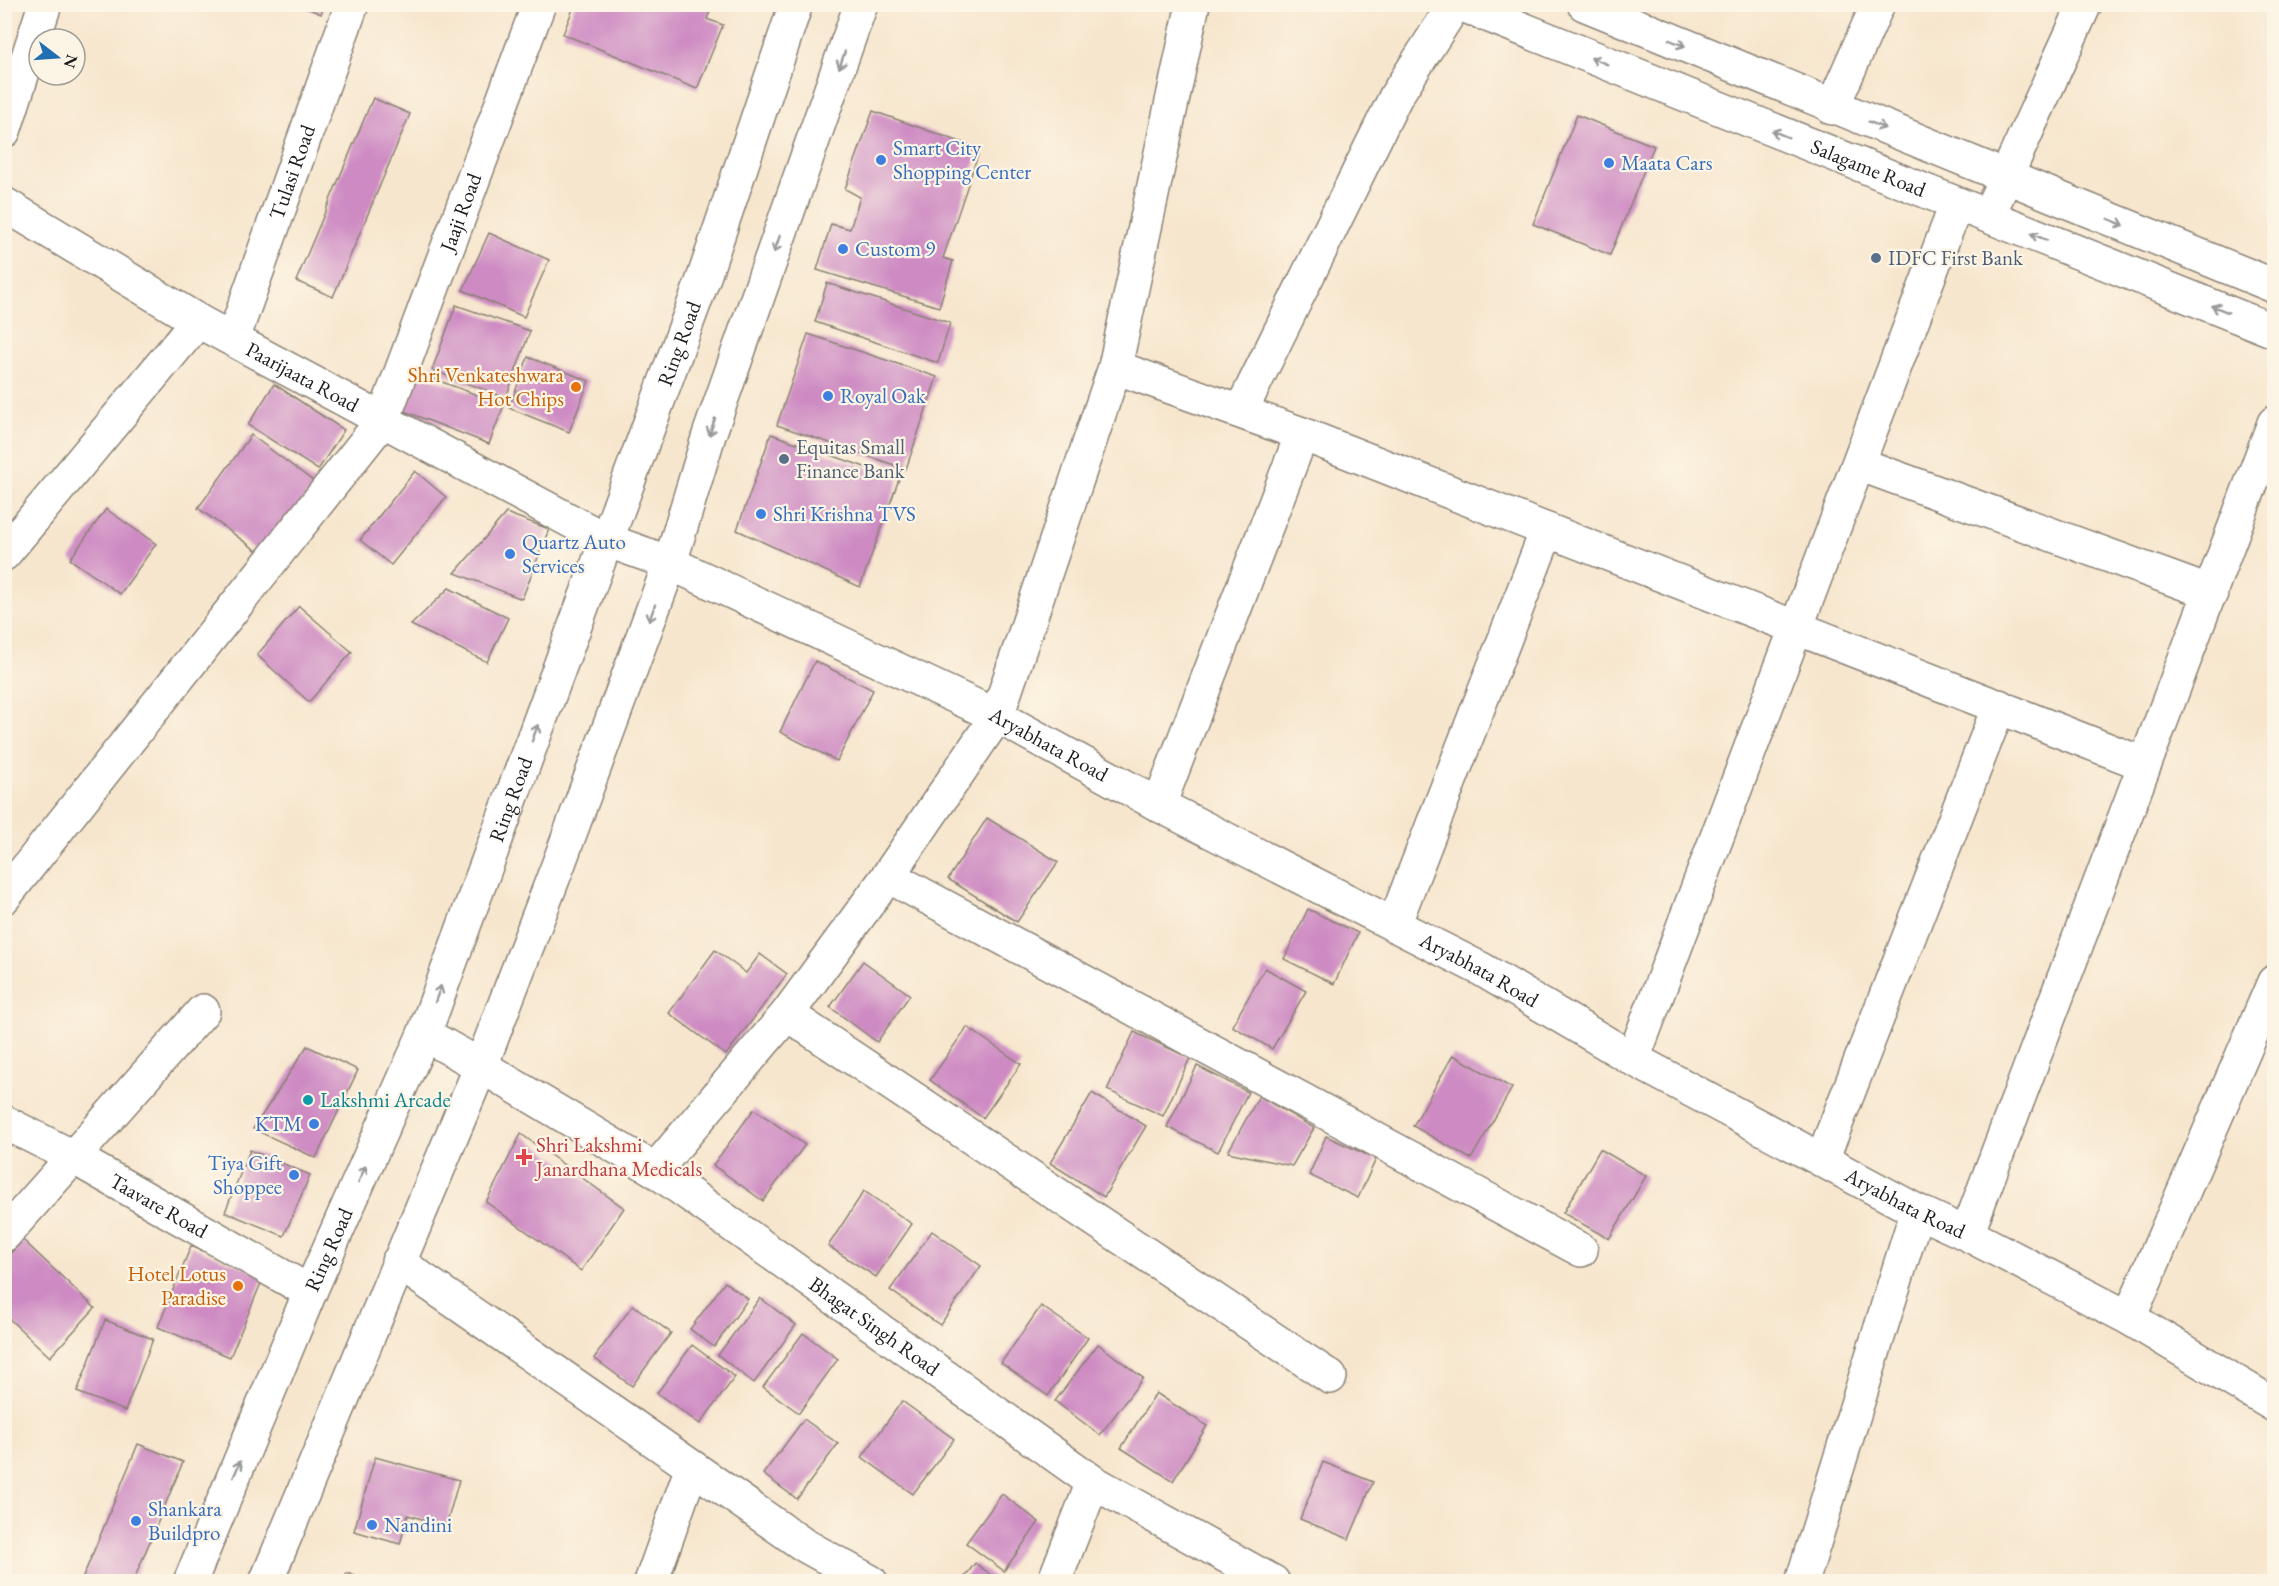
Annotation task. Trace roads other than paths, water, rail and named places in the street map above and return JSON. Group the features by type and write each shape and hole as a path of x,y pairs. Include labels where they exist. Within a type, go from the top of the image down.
{"street":[{"path":"4,131 45,4"},
{"name":"Tulasi Road","path":"233,339 352,4"},
{"name":"Jaaji Road","path":"4,897 383,420 539,4"},
{"name":"Ring Road","path":"190,1581 310,1292 424,1034 705,274 796,4"},
{"path":"266,1581 480,1066 670,563 709,435 861,4"},
{"path":"655,1170 787,1014 888,876 997,716 1116,367 1193,4"},
{"path":"1241,411 1396,96 1455,4"},
{"name":"Salagame Road","path":"1460,4 2274,331"},
{"path":"1584,4 1832,108 2274,286"},
{"path":"1832,108 1878,4"},
{"path":"1988,216 2085,4"},
{"name":"Paarijaata Road","path":"4,204 198,321 606,540 670,563"},
{"path":"1633,1059 1956,205"},
{"path":"4,554 198,321"},
{"path":"1116,367 1302,434 1797,626 2144,764"},
{"path":"1967,1234 2274,423"},
{"path":"1159,805 1302,434"},
{"path":"1859,464 2211,593"},
{"path":"1394,925 1548,530"},
{"name":"Aryabhata Road","path":"670,563 997,716 1159,805 1481,969 1633,1059 1917,1212 1967,1234 2129,1318 2274,1405"},
{"path":"1822,1160 1999,706"},
{"path":"888,876 1581,1250"},
{"path":"2129,1318 2274,982"},
{"path":"4,1235 203,1011"},
{"path":"787,1014 1330,1377"},
{"name":"Bhagat Singh Road","path":"424,1034 655,1170 1093,1482 1264,1579"},
{"name":"Taavare Road","path":"4,1122 73,1157 310,1292"},
{"path":"1802,1581 1917,1212"},
{"path":"398,1262 804,1545 840,1574 871,1581"},
{"path":"651,1581 692,1467"},
{"path":"1054,1581 1093,1482"}],"place":[{"name":"Smart City Shopping Center","path":"881,160"},
{"name":"Maata Cars","path":"1609,163"},
{"name":"Custom 9","path":"843,249"},
{"name":"IDFC First Bank","path":"1876,258"},
{"name":"Shri Venkateshwara Hot Chips","path":"576,387"},
{"name":"Royal Oak","path":"828,396"},
{"name":"Equitas Small Finance Bank","path":"784,459"},
{"name":"Shri Krishna TVS","path":"761,514"},
{"name":"Quartz Auto Services","path":"510,554"},
{"name":"Lakshmi Arcade","path":"308,1100"},
{"name":"KTM","path":"314,1124"},
{"name":"Shri Lakshmi Janardhana Medicals","path":"524,1157"},
{"name":"Tiya Gift Shoppee","path":"294,1175"},
{"name":"Hotel Lotus Paradise","path":"238,1286"},
{"name":"Shankara Buildpro","path":"136,1521"},
{"name":"Nandini","path":"372,1525"}]}
